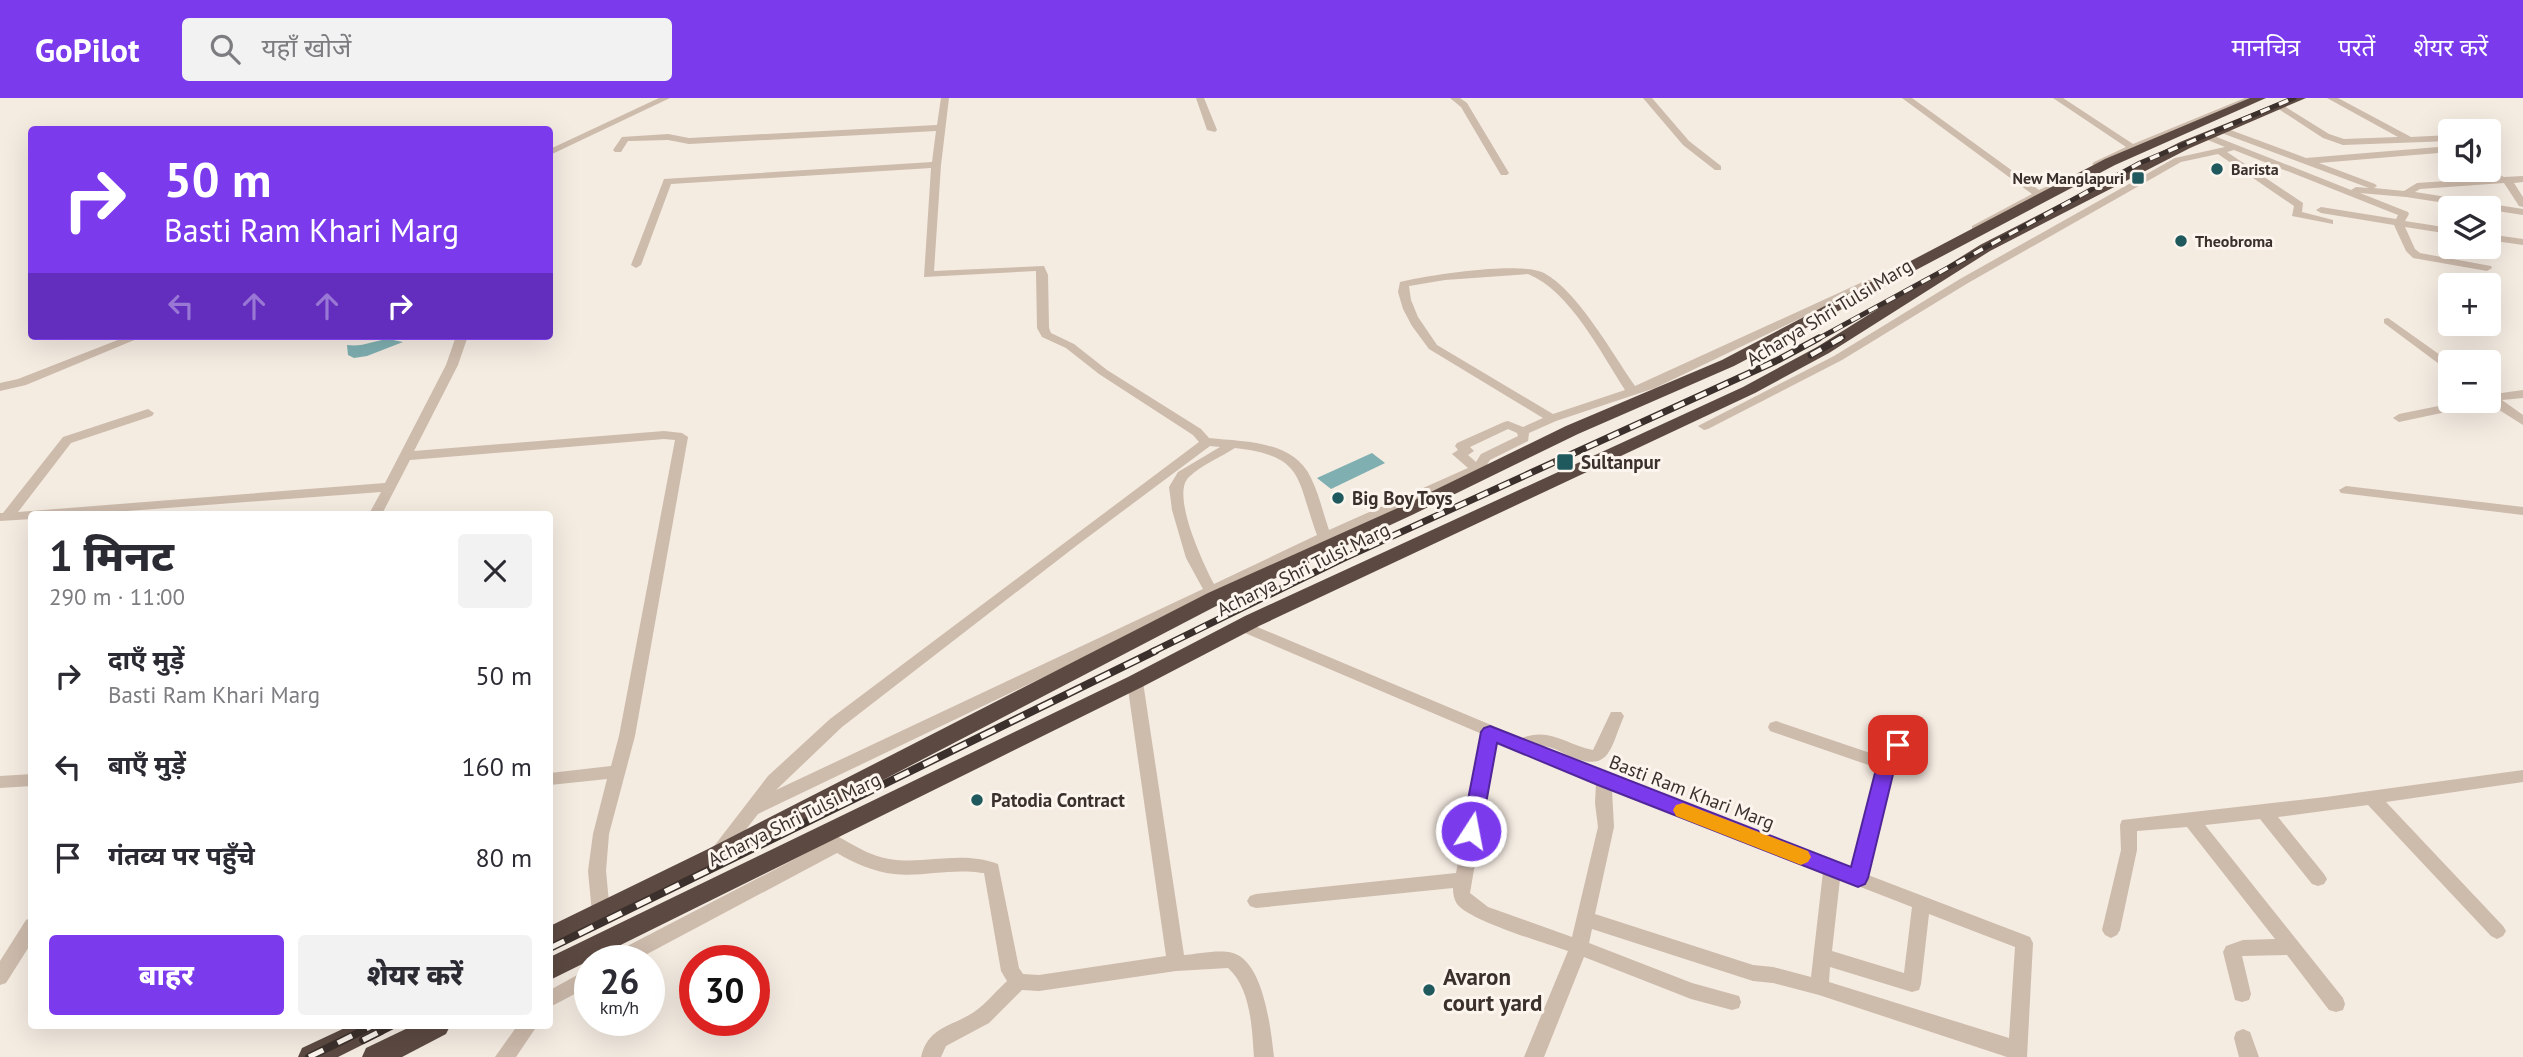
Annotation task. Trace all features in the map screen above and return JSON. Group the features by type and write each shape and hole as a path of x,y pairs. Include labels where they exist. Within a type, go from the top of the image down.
{"highway":[{"name":"Acharya Shri Tulsi Marg","path":"553,937 716,856 1214,594 1406,511 1572,430 1728,363 2110,162 2163,137 2260,98"},
{"name":"Acharya Shri Tulsi Marg","path":"553,967 1135,682 1243,626 1434,534 1749,390 1823,350 1985,248 2185,145 2300,98"},
{"path":"2163,137 2185,145"},
{"path":"1406,511 1434,534"},
{"path":"312,1057 362,1029"},
{"path":"375,1057 431,1029"}],"street":[{"path":"553,151 666,98"},
{"path":"945,98 936,165 928,275 1041,268 1043,328 1046,335 1070,346 1103,372 1206,442 1280,454 1296,463 1306,479 1325,537"},
{"path":"1200,98 1212,130"},
{"path":"1454,98 1464,105 1504,173"},
{"path":"1647,98 1686,143 1718,168"},
{"path":"1906,98 2039,194"},
{"path":"2057,98 2132,147"},
{"path":"1477,468 1458,454 1468,451 1461,446 1508,425 1523,431 1552,418 1632,391 1721,354 1923,258 2039,194 2132,147 2253,98"},
{"path":"2331,98 2409,140"},
{"path":"2278,106 2337,141 2438,139"},
{"path":"618,150 625,139 631,138 668,138 684,142 941,128"},
{"path":"2214,133 2226,150 2299,205 2296,214 2329,222"},
{"path":"2214,133 2306,161 2386,192"},
{"path":"2427,139 2438,144"},
{"path":"1704,426 1838,358 1964,281 2178,160 2226,150 2348,190 2404,214 2398,223"},
{"path":"2287,170 2306,161 2438,151"},
{"path":"636,265 663,185 669,181 936,165"},
{"path":"2501,178 2523,204"},
{"path":"2406,194 2417,186 2523,179"},
{"path":"2464,184 2470,196"},
{"path":"2348,190 2406,194 2438,200"},
{"path":"2321,210 2438,229"},
{"path":"2501,210 2523,212"},
{"path":"2398,223 2411,251 2417,256 2487,268"},
{"path":"2501,238 2523,242"},
{"path":"1552,418 1433,347 1412,313 1404,295 1404,284 1446,277 1529,271 1542,274 1576,307 1632,391"},
{"path":"2388,321 2438,359"},
{"path":"0,387 22,382 128,340"},
{"path":"378,511 452,365 461,340"},
{"path":"2501,396 2523,394"},
{"path":"2501,407 2523,421"},
{"path":"2399,418 2438,409"},
{"path":"4,517 67,440 148,413"},
{"path":"750,810 1214,594 1325,537 1477,468 1485,457 1524,438 1523,431"},
{"path":"407,456 664,435 682,437 627,736 599,848 597,871 601,913"},
{"path":"716,856 774,781 836,723 1071,543 1203,447 1206,442"},
{"path":"1214,594 1193,558 1176,487 1183,475 1231,445"},
{"path":"76,511 390,486"},
{"path":"2346,490 2523,511"},
{"path":"4,517 28,515"},
{"name":"Basti Ram Khari Marg","path":"1243,626 1604,780 2024,943 2017,1054"},
{"path":"1135,682 1176,963"},
{"path":"1521,746 1543,737 1595,757 1599,755 1616,716"},
{"path":"1776,727 1886,765"},
{"path":"1490,732 1462,880 1461,893 1472,907 1691,991 1732,1002"},
{"path":"1858,878 1886,765 1898,745"},
{"path":"553,779 618,772"},
{"path":"2111,930 2129,850 2128,825 2372,798 2523,776"},
{"path":"0,782 28,780"},
{"path":"1534,1057 1579,947 1606,827 1604,780"},
{"path":"2372,798 2497,931"},
{"path":"2264,811 2318,879"},
{"path":"2192,820 2336,1004"},
{"path":"819,835 836,845 893,867 975,865 992,869 1010,971 1018,982"},
{"path":"646,945 836,845"},
{"path":"1819,987 1832,869"},
{"path":"1256,901 1462,880"},
{"path":"1822,956 1912,984 1921,903"},
{"path":"1586,919 1753,973 1773,975 1819,987 2017,1054"},
{"path":"0,977 5,960 28,930"},
{"path":"2242,994 2231,952 2243,948 2290,947"},
{"path":"931,1057 933,1047 939,1040 982,1017 1018,982 1039,983 1226,958 1238,964 1245,974 1257,1009 1264,1057"},
{"path":"553,997 574,985"},
{"path":"505,1057 526,1029"},
{"path":"2243,1038 2249,1057"}],"water":[{"path":"384,340 403,342 367,356 354,358 348,355 347,345 363,345"},
{"path":"1372,453 1385,463 1331,489 1317,478"}],"railway":[{"path":"1816,340 2140,163 2294,98"},
{"path":"1838,340 1843,337"},
{"path":"1152,652 1342,559 1776,361 1819,338"},
{"path":"1811,355 1841,338"},
{"path":"553,947 1155,651"},
{"path":"309,1057 366,1029"},
{"path":"363,1040 385,1029"}],"slow traffic":[{"path":"1683,810 1801,857"}],"place":[{"name":"Barista","path":"2217,169"},
{"name":"New Manglapuri","path":"2138,178"},
{"name":"Theobroma","path":"2181,241"},
{"name":"Sultanpur","path":"1565,462"},
{"name":"Big Boy Toys","path":"1338,498"},
{"name":"Patodia Contract","path":"977,800"},
{"name":"Avaron court yard","path":"1429,990"}],"route":[{"path":"1471,831 1490,732 1604,780 1858,878 1886,765 1898,745"}]}
